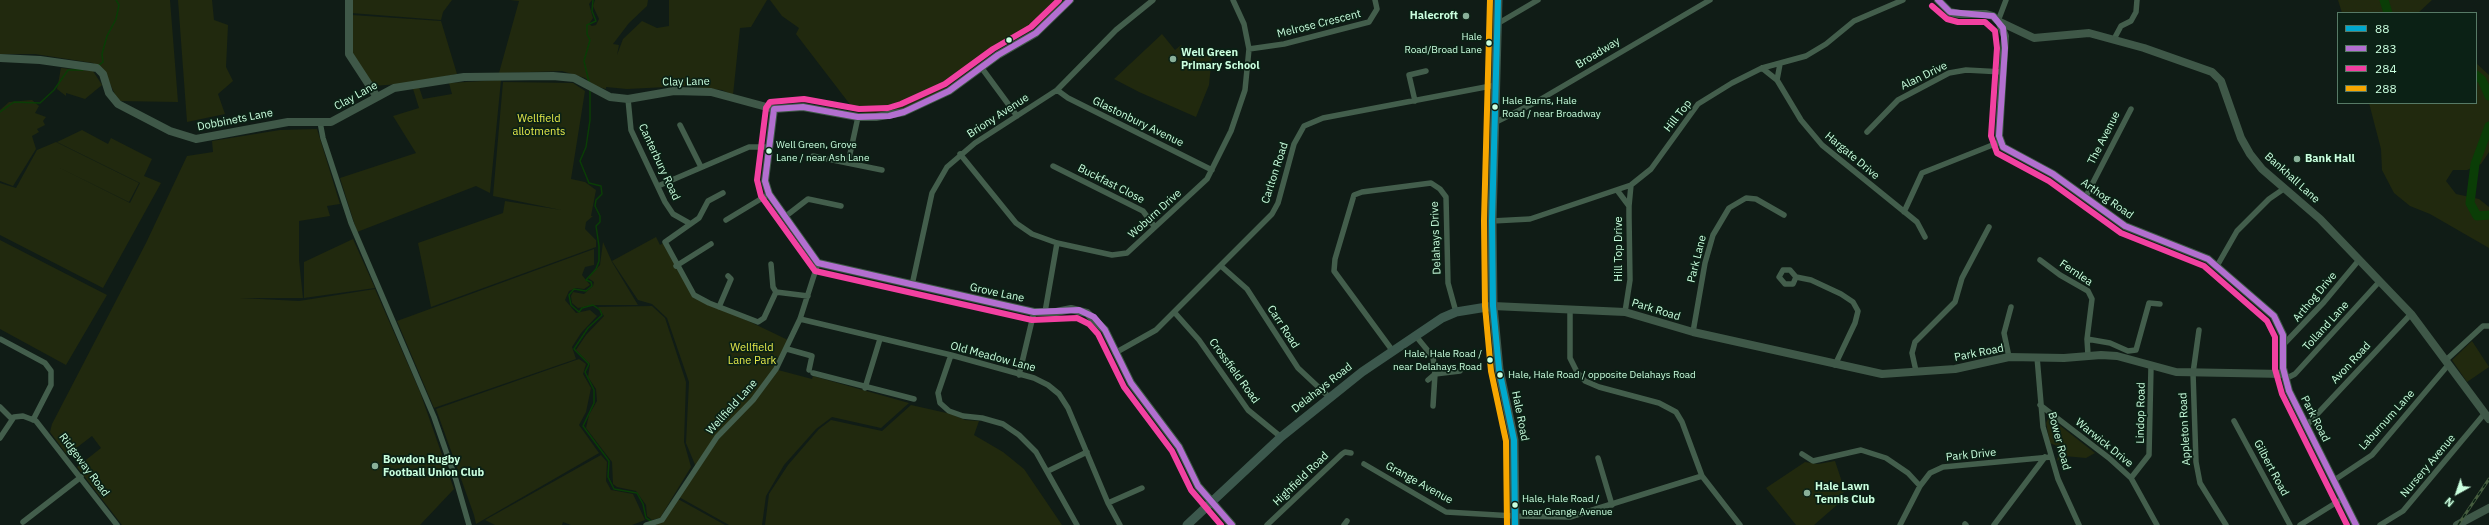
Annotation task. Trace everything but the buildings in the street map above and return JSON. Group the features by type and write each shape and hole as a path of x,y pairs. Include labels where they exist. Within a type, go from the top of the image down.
{"main road":[{"name":"Hale Road","path":"1498,0 1496,122 1492,221 1493,306 1499,369 1514,440 1514,521"},
{"name":"Delahays Road","path":"1187,525 1281,437 1330,397 1392,350 1456,312 1493,306"}],"street":[{"path":"349,0 349,54 377,97"},
{"name":"Clay Lane","path":"320,122 340,118 377,97 405,86 464,77 554,76 574,78 590,88 610,97 628,99 674,91 711,92 774,109 803,107 858,117 889,116 904,112 949,90 981,67 1036,33 1070,0"},
{"name":"Briony Avenue","path":"912,285 932,193 947,167 960,154 1057,90 1112,34 1153,0"},
{"name":"Woburn Drive","path":"960,154 1016,223 1032,234 1058,243 1112,255 1127,253 1154,226 1196,192 1212,170 1231,131 1245,90 1249,49 1244,24 1233,0"},
{"name":"Melrose Crescent","path":"1249,49 1284,44 1370,22 1377,9 1375,0"},
{"path":"1497,24 1538,0"},
{"name":"Broadway","path":"1496,122 1536,102 1710,0"},
{"name":"Hill Top","path":"1492,221 1530,219 1631,185 1651,169 1698,104 1732,83 1762,68 1806,56 1826,44 1854,21 1903,0"},
{"name":"Bankhall Lane","path":"1938,0 1950,12 1959,14 1986,14 1993,16 1998,21 2034,38 2088,33 2114,39 2212,72 2221,81 2241,138 2250,154 2262,169 2320,219 2410,314 2448,362 2487,416"},
{"path":"1904,212 1922,173 2000,142 2005,36 1998,21 2006,0"},
{"path":"2114,39 2122,26 2131,21 2136,12 2136,0"},
{"name":"Dobbinets Lane","path":"0,58 88,65 97,68 103,74 109,93 118,104 190,139 288,122 320,122"},
{"path":"1777,80 1780,64"},
{"path":"981,67 1017,116"},
{"name":"Hargate Drive","path":"1762,68 1777,80 1800,120 1822,146 1917,222 1925,237"},
{"name":"Alan Drive","path":"1867,132 1898,100 1949,73 1966,70 2003,72"},
{"path":"1414,101 1409,75 1426,71"},
{"name":"Carlton Road","path":"1115,353 1156,330 1175,314 1272,214 1278,203 1294,144 1304,126 1323,118 1496,85"},
{"name":"Glastonbury Avenue","path":"1057,90 1068,98 1212,170"},
{"name":"Canterbury Road","path":"628,99 631,130 658,186 673,214 689,223"},
{"path":"774,109 768,147 765,181 770,194 818,263"},
{"name":"The Avenue","path":"2086,198 2131,109"},
{"path":"848,163 858,117"},
{"path":"320,122 323,138 351,223 431,410 456,480 469,525"},
{"path":"680,125 701,167"},
{"name":"Arthog Road","path":"2000,142 2004,148 2053,174 2134,230 2189,250 2217,266 2274,316 2280,327 2284,344 2284,377"},
{"path":"658,186 749,147 768,147"},
{"path":"813,156 882,170"},
{"name":"Buckfast Close","path":"1053,166 1143,212 1154,226"},
{"name":"Delahays Drive","path":"1392,350 1334,271 1335,259 1354,195 1362,192 1432,183 1440,189 1446,197 1448,283 1456,312"},
{"path":"1629,206 1631,185"},
{"path":"2217,266 2237,232 2269,199 2285,188"},
{"name":"Hill Top Drive","path":"1617,190 1629,206 1630,280 1625,312"},
{"path":"723,194 708,201 699,218 689,223 665,242 676,266 694,295 753,320 762,321 776,292"},
{"path":"726,220 770,194"},
{"name":"Park Lane","path":"1692,332 1707,256 1713,235 1729,208 1746,198 1756,199 1784,215"},
{"path":"786,216 808,199 841,206"},
{"path":"1916,371 1912,353 1915,342 1955,302 1962,278 1989,227"},
{"path":"1045,312 1058,243"},
{"path":"676,266 711,244"},
{"name":"Fernlea","path":"2040,260 2060,275 2088,291 2092,299 2086,339 2088,355"},
{"name":"Arthog Drive","path":"2284,344 2324,302 2359,260"},
{"name":"Grove Lane","path":"818,263 1034,312 1071,309 1088,313 1105,330 1131,384 1179,447 1198,486 1232,525"},
{"name":"Wellfield Lane","path":"646,525 662,520 717,437 753,400 776,369 787,349 800,319 818,263"},
{"path":"771,264 773,287 776,292"},
{"name":"Carr Road","path":"1221,266 1247,289 1298,368 1330,397"},
{"path":"720,307 731,279 728,276"},
{"path":"1796,277 1811,280 1841,294 1853,302 1858,311 1855,323 1835,365"},
{"name":"Tolland Lane","path":"2284,377 2295,374 2379,282"},
{"path":"776,292 808,296"},
{"path":"2086,339 2110,344 2128,351 2136,350 2149,303 2160,304"},
{"name":"Park Road","path":"1493,306 1625,312 1692,332 1835,365 1882,374 1955,370 2009,357 2064,358 2088,355 2117,356 2151,367 2176,372 2284,377 2306,426 2356,525"},
{"path":"2009,357 2004,334 2011,307"},
{"path":"1570,310 1570,358 1577,372 1586,381 1599,387 1659,403 1676,412 1682,422 1702,476 1737,524"},
{"path":"1019,375 1034,312"},
{"name":"Crossfield Road","path":"1175,314 1199,340 1248,410 1281,437"},
{"name":"Avon Road","path":"2306,426 2410,314"},
{"name":"Old Meadow Lane","path":"800,319 951,355 1034,378 1059,394 1068,408 1108,503 1120,525"},
{"name":"Laburnum Lane","path":"2333,481 2372,455 2448,362 2483,326 2489,326"},
{"name":"Appleton Road","path":"2199,330 2193,373 2196,462 2200,483 2226,525"},
{"path":"1415,335 1433,357 1435,374 1433,406"},
{"path":"0,339 45,363 51,371 51,385 33,420 21,415 12,419 0,438"},
{"path":"865,388 880,339"},
{"path":"787,349 812,356 811,372 865,388 914,400"},
{"path":"951,355 938,393 940,403 949,411 963,416 982,418 1003,424 1036,452 1048,471 1076,525"},
{"name":"Bower Road","path":"2037,357 2040,405 2048,457 2079,525"},
{"name":"Lindop Road","path":"2131,478 2149,455 2151,367"},
{"path":"1428,380 1435,374 1460,371"},
{"name":"Warwick Drive","path":"2040,405 2109,458 2131,478 2157,525"},
{"path":"0,408 12,419"},
{"name":"Nursery Avenue","path":"2380,525 2403,511 2487,416"},
{"name":"Ridgeway Road","path":"33,420 43,428 115,524"},
{"name":"Gilbert Road","path":"2234,421 2290,525"},
{"path":"1802,454 1812,460 1860,450 1886,458 1908,473 1920,486"},
{"path":"1048,471 1087,452"},
{"name":"Highfield Road","path":"1268,525 1342,454 1345,452 1351,453"},
{"path":"1994,525 2048,457"},
{"name":"Park Drive","path":"1900,525 1920,486 1930,473 1943,467 2048,457"},
{"path":"1598,458 1612,505"},
{"name":"Grange Avenue","path":"1364,464 1446,512 1514,521 1570,518 1702,476"},
{"path":"23,522 81,477"},
{"path":"1108,503 1142,488"},
{"path":"2300,525 2342,499"},
{"path":"2457,525 2489,508"}],"green space":[{"path":"0,0 170,0 178,102 118,101 106,75 93,63 35,54 0,54"},
{"path":"178,0 212,0 214,20 228,25 226,67 233,81 218,94 225,114 187,122"},
{"path":"352,0 452,0 443,12 441,20 351,13"},
{"path":"510,0 592,0 589,4 593,18 589,24 592,26 596,25 599,19 593,6 595,0 648,0 647,6 629,23 613,44 619,45 617,55 623,39 642,21 657,28 669,26 669,0 767,0 751,27 740,28 733,95 722,90 687,86 627,89 606,87 606,89 595,86 585,78 562,71 499,73 519,1"},
{"path":"770,0 1063,0 1041,24 992,53 936,95 908,107 870,114 855,111 796,34 799,28 782,16"},
{"path":"2338,0 2432,0 2419,12 2342,12"},
{"path":"352,15 441,21 457,74 412,83 373,86 352,55"},
{"name":"Well Green Primary School","path":"1162,34 1175,50 1181,45 1189,55 1197,48 1212,55 1209,85 1196,117 1139,92 1114,79"},
{"path":"2477,64 2489,75 2489,152 2481,164 2467,170 2453,170 2446,181 2456,194 2479,199 2489,207 2489,248 2430,214 2410,206 2394,193 2382,170 2381,149 2369,104 2477,104"},
{"path":"61,68 93,71 102,85 85,99 66,93 66,96 57,89"},
{"path":"501,80 490,193 476,186 357,232 340,178 416,153 393,116 419,108 413,89 419,87 423,99 452,94 449,83"},
{"name":"Wellfield allotments","path":"503,82 573,83 585,91 571,179 585,182 596,190 591,216 593,216 586,222 585,229 596,240 596,247 431,307 418,243 503,213 505,201 561,210 493,196"},
{"path":"32,100 39,106 35,113 46,117 43,121 45,125 37,129 39,132 32,136 36,149 13,186 0,181 0,110 9,102"},
{"path":"317,129 340,204 327,206 330,216 299,221 299,260 303,298 240,298 299,301 375,289 420,392 454,489 420,525 122,525 77,467 101,448 92,436 67,455 50,432 52,424 146,243 187,156 213,152 212,141 280,130"},
{"path":"82,130 108,144 111,138 152,159 144,176 161,183 103,288 0,235 0,183 16,188 37,150 56,142 139,183 129,202 58,167 130,203 140,183 57,142"},
{"name":"Wellfield Lane Park","path":"656,237 660,245 665,242 694,295 790,341 776,369 696,467 686,443 689,382 667,318 652,304 638,300 612,261"},
{"path":"353,239 375,288 304,298 304,262"},
{"path":"0,240 107,295 66,365 0,329"},
{"path":"603,242 612,262 638,305 597,305 578,308 572,303 571,296 573,292 584,294 593,286 594,282 588,278 600,265"},
{"path":"594,249 594,265 585,267 582,275 590,285 584,289 576,288 569,291 565,300 576,313 590,310 597,316 581,333 572,347 576,359 434,408 397,321"},
{"path":"652,306 665,318 686,382 684,442 691,467 660,518 652,520 647,516 646,505 636,491 617,487 613,484 612,462 586,428 589,415 597,401 596,389 588,377 590,364 576,350 586,335 604,316 598,307"},
{"path":"2472,341 2489,367 2467,382 2452,360"},
{"path":"579,359 586,364 583,374 591,388 586,412 579,425 599,453 476,524 436,409"},
{"path":"778,370 812,379 813,376 909,403 881,428 832,417 816,429 784,465 766,496 762,525 729,525 679,497 718,439"},
{"path":"911,405 951,414 965,420 979,421 974,435 1003,452 1024,469 1062,525 765,525 769,494 788,465 819,429 831,420 882,431"},
{"path":"2048,419 2054,421 2095,453 2086,458 2064,456 2057,461 2059,452 2057,446 2050,443 2046,423"},
{"path":"601,455 607,462 606,481 611,490 633,494 645,520 632,525 571,525 563,522 562,525 495,525 485,520"},
{"name":"Hale Lawn Tennis Club","path":"1835,461 1845,491 1841,495 1845,498 1814,525 1796,525 1766,488 1805,462 1818,464"},
{"path":"678,499 725,525 657,525 655,523"}],"waterway":[{"path":"98,66 103,62 102,54 107,36 116,19 119,5 116,0"},
{"path":"589,82 584,61 590,40 587,34 587,25 596,21 592,11 593,0"},
{"path":"2384,0 2388,12"},
{"path":"0,112 14,102 40,103 54,90 68,70 83,70"},
{"path":"2477,76 2482,80 2489,96"},
{"path":"590,90 590,120 586,147 580,161 589,183 601,186 602,194 596,200 595,206 600,216 600,222 596,226 599,246 599,261 596,269 586,280 591,282 592,286 586,291 574,289 569,295 571,305 579,312 582,308 593,305 600,310 602,315 588,328 574,349 589,364 585,372 594,390 594,403 583,426 609,461 608,477 614,489 637,493 643,504 646,518 651,521"},
{"path":"2489,126 2475,164 2470,203 2477,216 2489,215"}],"railway":[{"path":"2458,525 2489,479"}],"transit line":[{"name":"284","path":"1059,0 1031,27 993,49 945,84 901,104 888,108 859,109 804,99 770,102 766,108 757,180 761,196 815,271 1032,320 1077,318 1089,324 1098,334 1124,387 1172,451 1191,490 1221,525"},
{"name":"283","path":"1070,0 1036,33 998,55 949,91 904,112 889,116 858,117 803,107 774,109 765,181 769,194 818,263 1034,312 1079,310 1094,317 1105,330 1131,383 1179,447 1198,486 1232,525"},
{"name":"288","path":"1490,0 1484,221 1485,306 1491,371 1506,441 1507,525"},
{"name":"88","path":"1498,0 1492,221 1493,306 1499,369 1514,440 1515,525"},
{"name":"283","path":"1938,0 1950,12 1993,16 2003,28 2005,48 1999,136 2003,147 2053,174 2125,226 2208,259 2274,316 2283,335 2283,368 2289,391 2356,525"},
{"name":"284","path":"1932,6 1947,19 1958,22 1985,22 1995,31 1997,48 1991,136 1997,153 2049,181 2121,233 2204,266 2267,321 2275,337 2275,369 2282,394 2347,525"}],"place":[{"name":"Halecroft","path":"1466,16"},
{"name":"Hale Road/Broad Lane","path":"1489,43"},
{"name":"Well Green Primary School","path":"1173,59"},
{"name":"Hale Barns, Hale Road / near Broadway","path":"1495,107"},
{"name":"Well Green, Grove Lane / near Ash Lane","path":"769,151"},
{"name":"Bank Hall","path":"2297,159"},
{"name":"Hale, Hale Road / near Delahays Road","path":"1490,360"},
{"name":"Hale, Hale Road / opposite Delahays Road","path":"1500,375"},
{"name":"Bowdon Rugby Football Union Club","path":"375,466"},
{"name":"Hale Lawn Tennis Club","path":"1807,493"},
{"name":"Hale, Hale Road / near Grange Avenue","path":"1515,505"}]}
